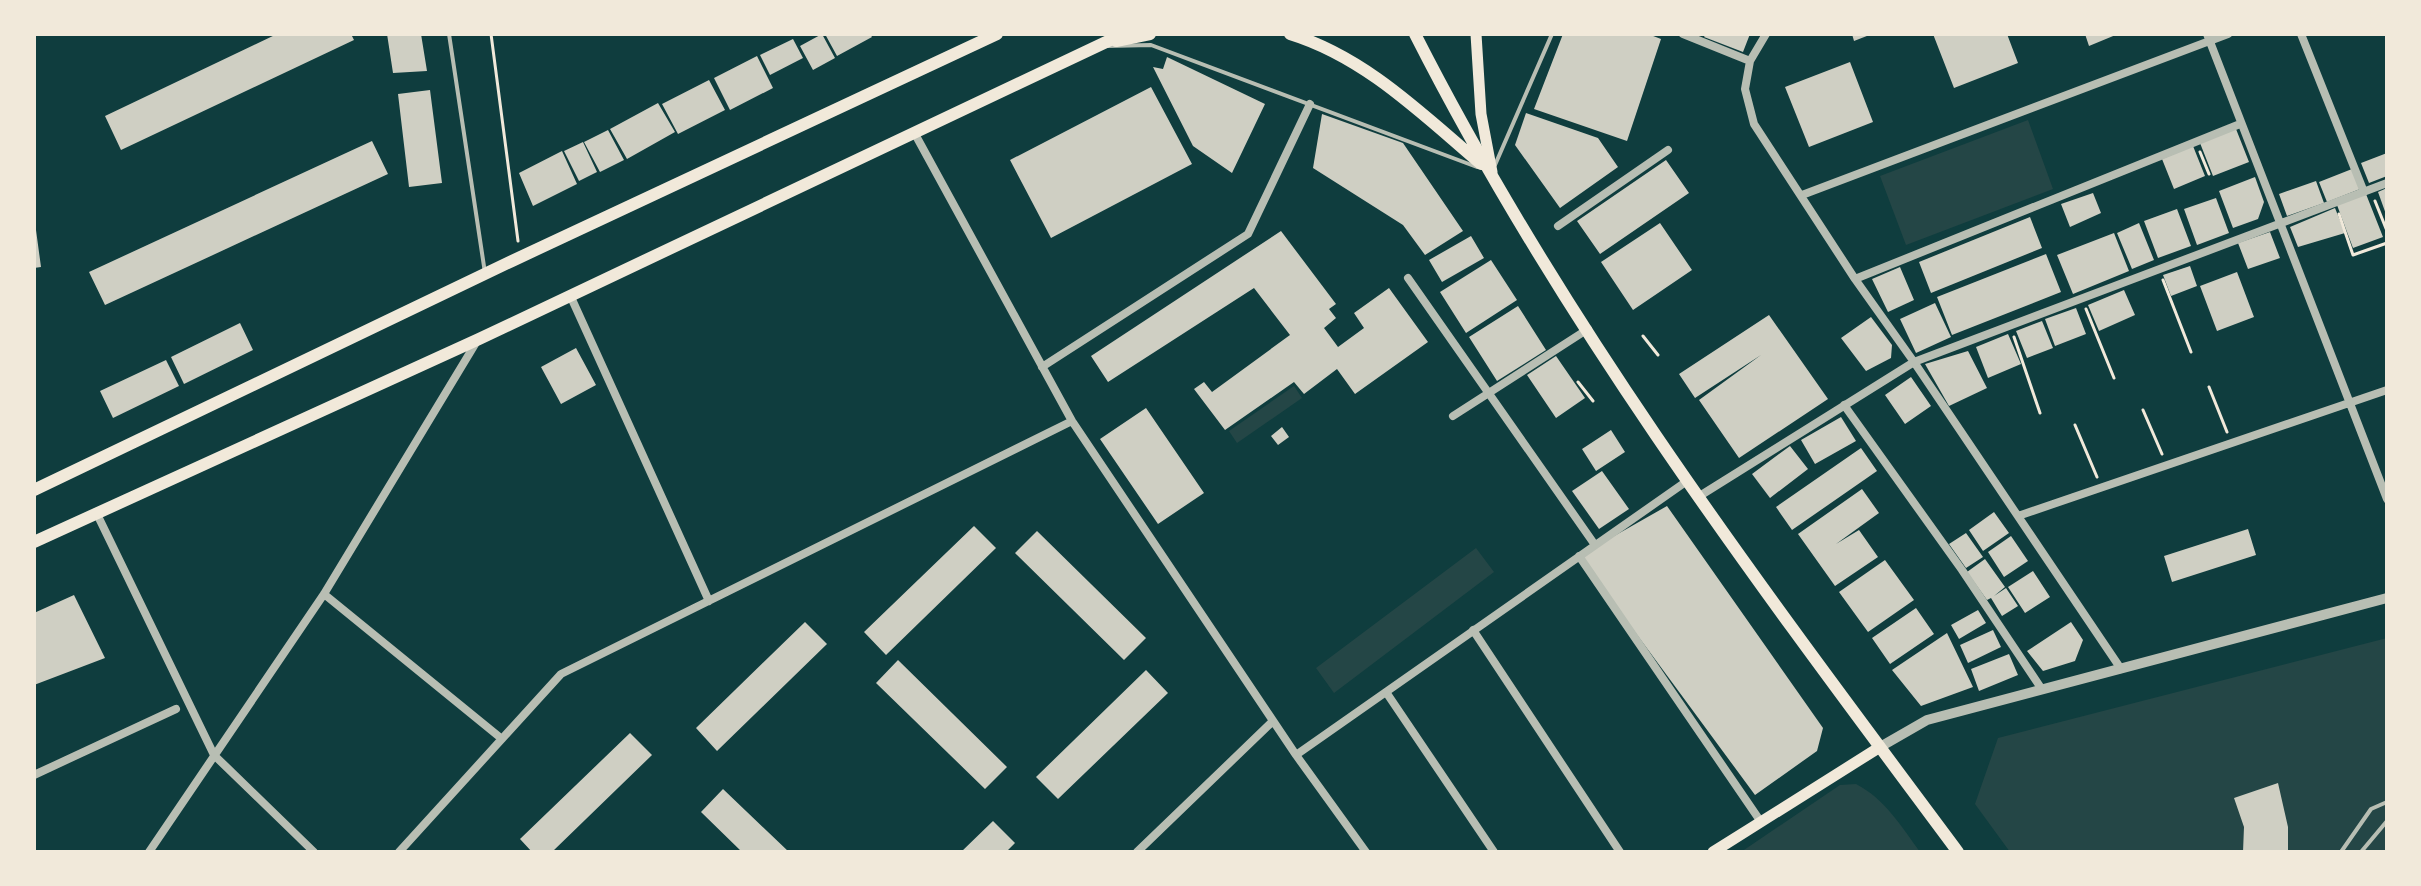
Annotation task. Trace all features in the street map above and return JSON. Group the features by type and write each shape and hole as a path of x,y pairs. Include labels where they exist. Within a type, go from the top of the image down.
{"main road":[{"path":"34,490 520,257 997,34"},
{"path":"34,542 479,339 1123,34"},
{"path":"1093,46 1150,34"},
{"path":"1290,34 1370,72 1492,173"},
{"path":"1415,34 1461,125 1687,481 1958,852"},
{"path":"1476,34 1481,114 1492,173"},
{"path":"1713,852 1880,747"}],"street":[{"path":"1683,34 1750,61"},
{"path":"1766,34 1750,61 1745,89 1754,124 1855,279 2121,669"},
{"path":"1802,195 2209,38 2228,34"},
{"path":"2301,34 2367,191"},
{"path":"2209,38 2387,499"},
{"path":"1042,367 1248,234 1310,104"},
{"path":"1855,279 2240,124"},
{"path":"915,134 1072,421 1296,755 1366,852"},
{"path":"1558,226 1668,150"},
{"path":"1698,497 1914,362 2387,183"},
{"path":"1408,278 1595,545"},
{"path":"570,295 709,601"},
{"path":"1453,416 1588,329"},
{"path":"149,852 324,594 479,339"},
{"path":"2018,516 2387,390"},
{"path":"1844,405 1962,570 2041,688"},
{"path":"399,852 561,674 1072,421"},
{"path":"1296,755 1687,481"},
{"path":"96,512 214,755 314,852"},
{"path":"1579,556 1761,822"},
{"path":"324,594 502,739"},
{"path":"1880,747 1927,720 2387,598"},
{"path":"1473,630 1620,852"},
{"path":"1386,692 1494,852"},
{"path":"34,775 176,709"},
{"path":"1137,852 1273,721"}],"lane":[{"path":"449,34 485,274"},
{"path":"1093,46 1151,45 1492,173 1552,34"},
{"path":"2341,852 2371,809 2387,802"},
{"path":"2361,852 2387,821"}],"path":[{"path":"491,34 520,257"},
{"path":"2196,142 2209,174"},
{"path":"2367,191 2387,231"},
{"path":"2335,203 2353,255 2387,243"},
{"path":"2158,269 2191,352"},
{"path":"2082,298 2114,378"},
{"path":"2010,325 2040,413"},
{"path":"1643,336 1658,355"},
{"path":"1578,382 1593,401"},
{"path":"2209,387 2232,444"},
{"path":"2143,410 2167,466"},
{"path":"2075,425 2101,488"}],"shaded area":[{"path":"2028,120 2053,189 1906,245 1880,176"},
{"path":"1294,386 1302,398 1237,443 1229,431"},
{"path":"1476,548 1494,572 1334,693 1316,668"},
{"path":"2387,638 2387,852 2010,852 1975,804 1998,738"},
{"path":"1856,784 1884,805 1920,852 1741,852 1840,785"}],"building":[{"path":"277,34 351,34 354,40 121,150 105,116"},
{"path":"387,34 421,34 427,71 393,73"},
{"path":"822,34 835,58 813,70 800,46"},
{"path":"825,34 870,34 872,37 837,56"},
{"path":"1563,34 1648,34 1661,39 1627,141 1534,109"},
{"path":"1706,34 1750,34 1743,52 1704,37"},
{"path":"1852,34 1872,34 1854,41"},
{"path":"1933,34 2007,34 2018,63 1954,88"},
{"path":"2085,34 2118,34 2089,46"},
{"path":"793,39 803,58 770,75 760,55"},
{"path":"757,56 773,88 730,110 714,78"},
{"path":"1167,57 1265,104 1232,173 1193,146 1153,67 1163,69"},
{"path":"1850,62 1873,122 1809,147 1785,87"},
{"path":"709,80 725,110 678,134 662,104"},
{"path":"1151,87 1192,164 1051,238 1010,160"},
{"path":"430,90 442,183 409,187 398,94"},
{"path":"658,103 675,132 627,159 610,129"},
{"path":"1526,113 1598,138 1618,167 1560,208 1515,145"},
{"path":"1322,114 1403,143 1463,231 1425,255 1403,225 1313,168"},
{"path":"2236,129 2249,162 2213,176 2200,143"},
{"path":"608,130 624,160 600,172 584,142"},
{"path":"372,141 388,174 105,305 89,272"},
{"path":"583,142 597,172 579,181 564,151"},
{"path":"2193,146 2205,176 2174,189 2162,159"},
{"path":"562,151 577,184 533,206 519,173"},
{"path":"2387,153 2387,176 2369,183 2361,163"},
{"path":"1666,160 1689,193 1600,254 1577,221"},
{"path":"2352,169 2360,189 2327,202 2319,182"},
{"path":"2255,177 2264,202 2258,219 2233,228 2219,191"},
{"path":"2316,181 2324,203 2287,216 2279,194"},
{"path":"2387,188 2387,217 2378,192"},
{"path":"2093,193 2101,213 2070,227 2061,204"},
{"path":"2366,194 2383,237 2353,248 2337,205"},
{"path":"2216,198 2229,233 2197,245 2184,209"},
{"path":"2335,208 2345,233 2298,247 2290,227"},
{"path":"2177,209 2191,246 2158,258 2144,221"},
{"path":"2030,217 2042,248 1931,293 1919,262"},
{"path":"1660,223 1692,270 1633,310 1601,262"},
{"path":"2139,223 2154,260 2132,269 2117,233"},
{"path":"34,231 41,267 34,268"},
{"path":"1281,231 1336,304 1329,309 1336,318 1324,328 1338,347 1364,328 1354,313 1389,288 1428,342 1355,394 1337,369 1304,394 1294,382 1225,430 1194,389 1204,382 1212,392 1290,335 1254,288 1108,382 1091,356"},
{"path":"2270,232 2280,258 2248,269 2238,243"},
{"path":"2114,233 2129,271 2073,294 2057,255"},
{"path":"1471,236 1484,258 1442,282 1429,260"},
{"path":"2046,254 2061,292 1952,335 1937,297"},
{"path":"1491,260 1517,300 1466,333 1440,292"},
{"path":"2190,266 2197,286 2171,296 2163,275"},
{"path":"1900,267 1914,300 1888,312 1872,279"},
{"path":"2237,272 2254,317 2217,331 2200,286"},
{"path":"2124,290 2135,315 2099,331 2088,305"},
{"path":"1935,303 1951,337 1916,353 1900,319"},
{"path":"1518,306 1546,350 1497,381 1469,337"},
{"path":"2076,308 2086,334 2055,346 2045,319"},
{"path":"1769,315 1828,399 1739,458 1699,400 1761,355 1695,398 1679,374"},
{"path":"1871,317 1892,345 1891,358 1866,371 1841,338"},
{"path":"2042,321 2053,348 2027,358 2016,331"},
{"path":"240,323 253,350 184,384 171,357"},
{"path":"2008,334 2021,364 1988,378 1976,347"},
{"path":"576,348 596,385 561,404 541,367"},
{"path":"1968,351 1987,388 1949,406 1925,364"},
{"path":"1556,356 1585,398 1556,418 1527,375"},
{"path":"166,360 179,386 113,418 100,391"},
{"path":"1911,377 1931,406 1905,424 1885,395"},
{"path":"1146,408 1204,493 1158,524 1100,439"},
{"path":"1841,417 1856,441 1815,464 1801,440"},
{"path":"1282,427 1289,437 1278,445 1271,436"},
{"path":"1611,430 1625,452 1596,471 1582,449"},
{"path":"1790,446 1808,469 1770,498 1752,474"},
{"path":"1861,448 1877,471 1792,530 1776,507"},
{"path":"1602,471 1629,509 1599,529 1572,491"},
{"path":"1862,489 1879,513 1836,544 1859,530 1878,557 1835,586 1798,534"},
{"path":"1667,506 1823,728 1817,751 1755,795 1579,556"},
{"path":"1994,512 2009,533 1983,551 1969,530"},
{"path":"974,526 996,548 886,655 864,632"},
{"path":"2248,529 2256,555 2172,582 2164,556"},
{"path":"1037,531 1146,638 1124,660 1015,553"},
{"path":"1966,533 1983,557 1966,568 1949,544"},
{"path":"2011,536 2028,561 2004,577 1988,552"},
{"path":"1985,559 2005,587 1994,596 2006,588 2018,606 2002,616 1991,598 1987,600 1967,572"},
{"path":"1885,560 1914,600 1868,632 1839,592"},
{"path":"2033,571 2050,597 2025,613 2008,587"},
{"path":"74,595 105,658 34,685 34,613"},
{"path":"1916,608 1934,634 1890,664 1872,638"},
{"path":"1978,610 1986,623 1959,639 1951,625"},
{"path":"805,622 827,644 717,751 696,728"},
{"path":"2071,622 2083,640 2075,661 2043,671 2027,651"},
{"path":"1993,630 2001,647 1968,663 1960,645"},
{"path":"1947,633 1973,687 1921,706 1892,670"},
{"path":"2009,654 2018,675 1979,691 1971,669"},
{"path":"898,660 1007,767 985,789 876,683"},
{"path":"1146,670 1168,693 1058,799 1036,777"},
{"path":"630,733 652,755 552,852 532,852 520,839"},
{"path":"2278,783 2288,827 2288,852 2243,852 2244,827 2234,798"},
{"path":"723,789 789,852 742,852 701,812"},
{"path":"993,821 1015,843 1006,852 961,852"}]}
